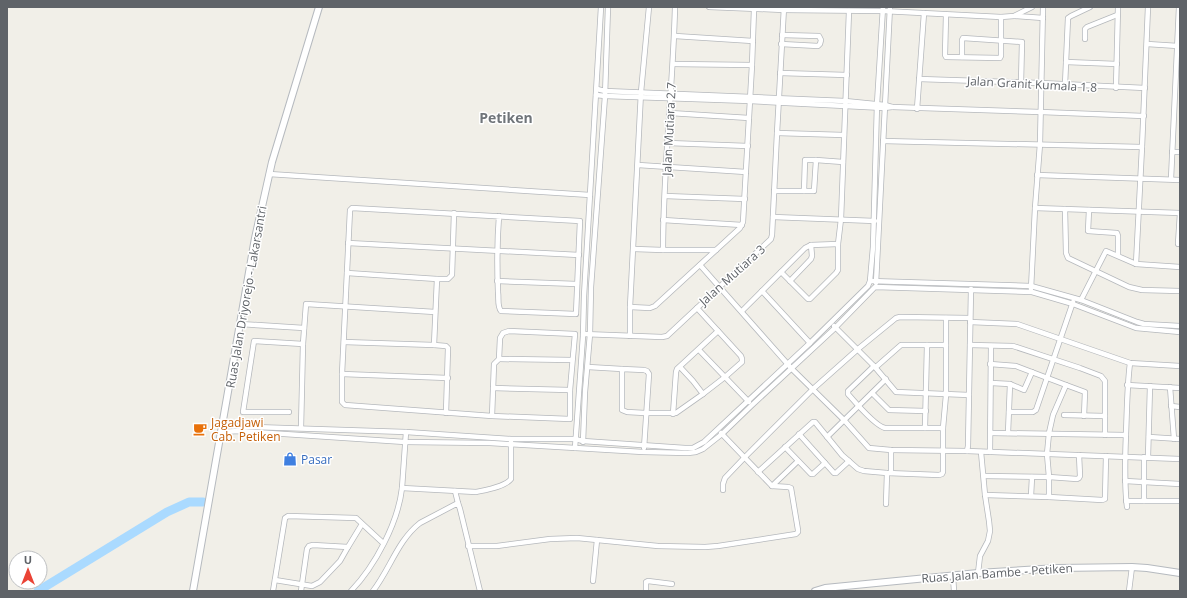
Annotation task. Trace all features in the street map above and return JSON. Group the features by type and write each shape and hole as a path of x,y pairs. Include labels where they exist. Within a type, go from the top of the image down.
{"main road":[{"name":"Ruas Jalan Driyorejo - Lakarsantri","path":"193,591 255,238 280,130 319,7"},
{"name":"Ruas Jalan Bambe - Petiken","path":"815,591 825,588 978,573 1058,568 1132,567 1180,573"}],"street":[{"path":"575,448 583,334 601,7"},
{"path":"583,448 585,392 590,334 591,287 605,94 608,7"},
{"path":"630,336 630,307 634,249 640,98 649,7"},
{"name":"Jalan Mutiara 2.7","path":"664,250 663,220 673,64 675,7"},
{"path":"710,7 849,11 890,9 946,15 1043,18"},
{"path":"1014,16 1032,7"},
{"path":"1032,292 1031,286 1035,208 1040,144 1043,7"},
{"path":"1065,85 1068,18 1090,7"},
{"path":"1116,88 1118,7"},
{"path":"1136,264 1148,7"},
{"path":"1171,179 1179,7"},
{"name":"Jalan Mutiara 3","path":"583,334 665,337 771,239 784,8"},
{"path":"630,307 650,308 655,306 742,225 748,146 754,9"},
{"path":"511,441 575,439 644,449 688,453 696,452 703,449 722,434 835,328 875,287 877,281 877,106 883,9"},
{"path":"222,429 300,428 406,432 575,448 693,448 704,442 788,364 868,286 870,280 883,141 890,9"},
{"path":"781,272 808,299 836,273 841,219 849,11"},
{"path":"917,109 924,13"},
{"path":"946,15 945,56 962,57 1000,58 1001,17"},
{"path":"1085,39 1085,29 1087,27 1117,15"},
{"path":"781,44 818,46 821,40 819,36 782,35"},
{"path":"674,36 753,42"},
{"path":"962,57 963,38 1001,40 1022,43 1021,83"},
{"path":"1147,44 1178,46"},
{"path":"1066,62 1117,64"},
{"path":"673,64 752,65"},
{"path":"780,72 847,75"},
{"name":"Jalan Granit Kumala 1.8","path":"919,79 1145,88"},
{"path":"597,89 605,94 640,98 670,96"},
{"path":"596,95 641,92 670,96 778,100 917,109 1144,116"},
{"path":"670,113 749,118"},
{"path":"776,133 844,135"},
{"path":"883,141 1142,147"},
{"path":"668,143 748,146"},
{"path":"1172,152 1180,152"},
{"path":"804,192 805,160 843,162"},
{"path":"774,190 804,192 814,191 816,160"},
{"path":"638,165 746,172"},
{"path":"269,174 590,195"},
{"path":"1037,175 1180,180"},
{"path":"665,196 745,199"},
{"path":"499,216 497,250 499,309 501,311 576,314 580,221 454,213 352,208 350,210 348,243 342,402 345,405 446,413 570,419 570,390 575,334 509,331 503,333 500,338 499,360"},
{"path":"1035,208 1180,213 1178,244"},
{"path":"1065,209 1066,256 1071,260 1134,288 1142,290 1180,292"},
{"path":"1089,210 1089,232 1117,233 1118,256"},
{"path":"347,273 437,279 450,278 452,275 454,213"},
{"path":"773,217 876,221"},
{"path":"663,220 742,225"},
{"path":"348,243 579,255"},
{"path":"742,311 802,251 811,245 838,244"},
{"path":"790,281 811,259 811,245"},
{"path":"634,249 716,250"},
{"path":"1082,300 1106,251 1136,264 1180,267"},
{"path":"700,265 792,369 844,420 869,448 891,450 967,451 1180,459"},
{"path":"434,346 437,279"},
{"path":"870,280 1031,286 1082,300 1144,324 1180,326"},
{"path":"497,281 577,284"},
{"path":"967,451 971,284"},
{"path":"868,286 1032,292 1072,304 1136,328 1180,332"},
{"path":"762,291 810,343"},
{"path":"1009,412 1035,411 1054,360 1074,298"},
{"path":"300,428 306,304 435,312"},
{"path":"622,370 622,409 627,412 673,414 680,411 725,377 742,362 742,358 696,308"},
{"path":"723,490 725,478 744,457 858,349 898,317 946,318 1017,324 1130,363 1180,366"},
{"path":"758,472 812,422 815,422 827,437 858,469 889,473 941,475 943,472 943,428 946,395 946,318"},
{"path":"831,323 875,367 896,392 969,395"},
{"path":"240,324 304,328"},
{"path":"673,414 677,369 718,331"},
{"path":"289,412 244,412 254,341 303,344"},
{"path":"344,342 446,346 448,348 446,413"},
{"path":"943,428 882,428 858,406 848,394 848,391 901,345 946,345"},
{"path":"925,428 926,345"},
{"path":"970,345 1013,346 1101,376 1104,380 1105,435"},
{"path":"990,452 991,346"},
{"path":"699,350 748,400 751,406"},
{"path":"492,416 494,364 499,360 572,360"},
{"path":"1127,507 1125,457 1130,363"},
{"path":"990,364 1011,365 1085,392 1084,416"},
{"path":"588,367 648,371 644,449"},
{"path":"680,367 703,394"},
{"path":"991,383 1010,384 1024,390 1032,372"},
{"path":"342,374 448,378"},
{"path":"827,437 886,379"},
{"path":"1008,433 1010,384"},
{"path":"1049,497 1047,454 1049,434 1053,415 1066,385"},
{"path":"1128,385 1180,388"},
{"path":"1144,501 1146,457 1149,437 1150,386"},
{"path":"1170,387 1174,439"},
{"path":"493,388 570,390"},
{"path":"872,393 889,410 926,411"},
{"path":"1171,406 1180,407"},
{"path":"1064,415 1105,416"},
{"path":"222,429 405,442 490,440"},
{"path":"468,546 497,546 550,539 577,538 666,547 705,548 796,534 798,530 791,488 772,486 718,430"},
{"path":"351,591 370,566 396,515 402,488 406,432"},
{"path":"990,433 1126,435"},
{"path":"799,434 834,473 836,473 849,461"},
{"path":"1149,437 1180,439"},
{"path":"402,488 476,492 508,482 510,479 511,441"},
{"path":"785,447 811,474 825,463"},
{"path":"886,504 891,450"},
{"path":"978,573 980,556 988,541 990,531 981,452"},
{"path":"984,476 1079,478 1079,455"},
{"path":"985,495 1102,500 1104,499 1106,456"},
{"path":"772,486 798,461"},
{"path":"1031,496 1032,477"},
{"path":"1125,481 1180,484"},
{"path":"455,491 480,591"},
{"path":"1126,501 1180,501"},
{"path":"373,591 380,582 404,540 417,525 458,502"},
{"path":"273,591 286,516 358,519 383,543"},
{"path":"275,580 312,586 320,582 340,561 362,524"},
{"path":"593,581 597,540"},
{"path":"301,591 307,548 309,546 348,547"},
{"path":"1129,591 1132,567"},
{"path":"953,576 954,591"},
{"path":"646,591 646,582 648,581 672,584"}],"waterway":[{"path":"38,591 167,512 189,502 203,502"}],"place":[{"name":"Jagadjawi Cab. Petiken","path":"200,429"},
{"name":"Pasar","path":"290,459"}],"district":[{"name":"Petiken","path":"506,117"}]}
